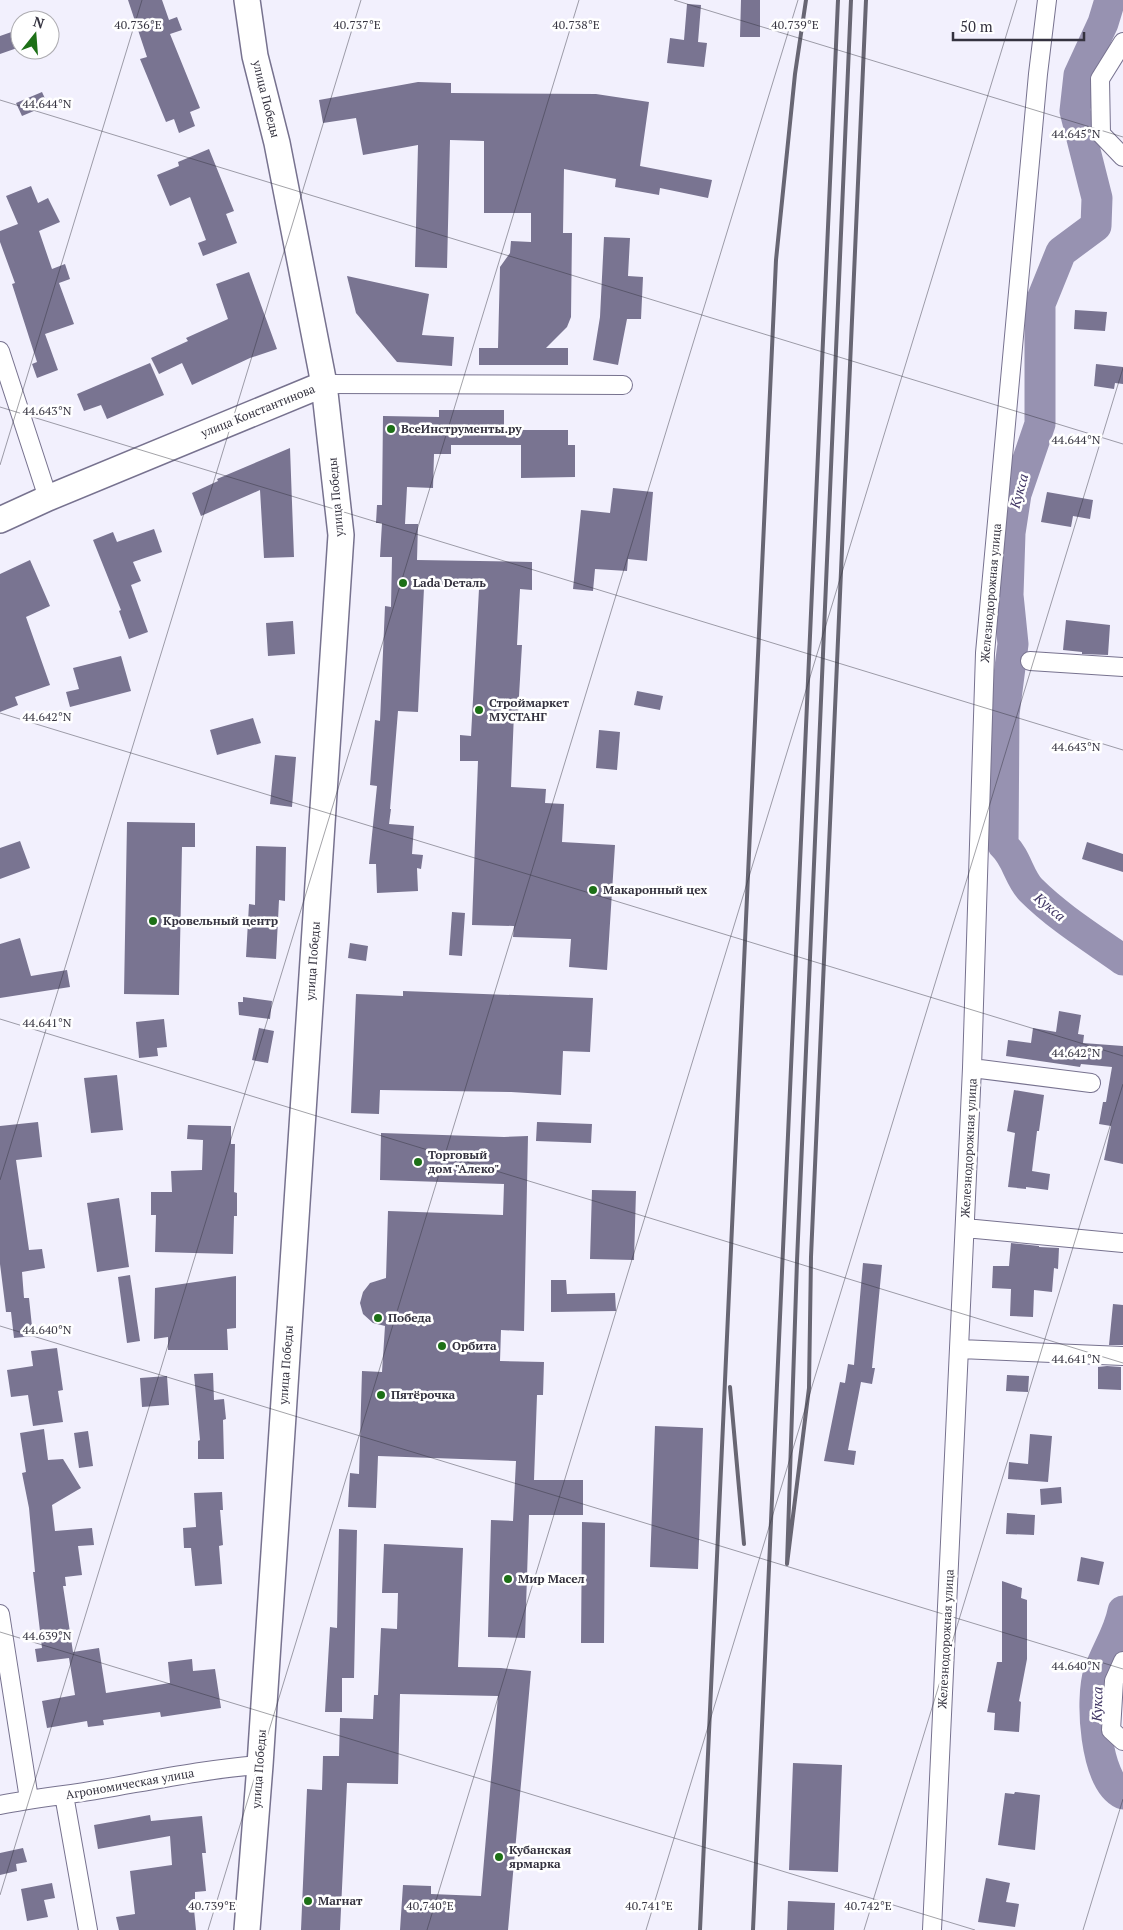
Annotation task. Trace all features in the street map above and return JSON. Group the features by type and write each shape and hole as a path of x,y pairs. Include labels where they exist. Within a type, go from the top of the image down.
{"street":[{"name":"улица Победы","path":"246,0 255,56 277,143 324,384 341,535 260,1765 247,1930"},
{"name":"Железнодорожная улица","path":"932,1930 993,656 1038,74 1047,0"},
{"path":"1123,42 1100,79 1101,134 1123,157"},
{"path":"0,350 48,498"},
{"name":"улица Константинова","path":"0,520 48,498 324,384 623,385"},
{"path":"1030,661 1123,667"},
{"name":"Железнодорожная улица","path":"972,1068 1091,1083"},
{"name":"Железнодорожная улица","path":"965,1228 1123,1243"},
{"path":"960,1349 1123,1356"},
{"path":"0,1614 29,1799"},
{"path":"1123,1661 1114,1681 1110,1730 1123,1741"},
{"name":"Агрономическая улица","path":"0,1805 225,1768 260,1765"},
{"path":"64,1795 88,1930"}],"building":[{"path":"128,0 162,0 169,20 177,17 182,30 170,34 200,108 190,112 195,126 179,133 174,119 166,122 140,59 147,57"},
{"path":"741,0 760,0 760,37 740,37"},
{"path":"687,4 701,5 698,42 707,43 704,67 667,63 670,38 684,40"},
{"path":"10,32 10,50 0,54 0,36"},
{"path":"418,82 451,83 451,93 596,94 649,102 640,166 712,180 708,198 660,188 659,195 615,187 616,179 564,169 563,233 572,233 571,317 567,327 546,348 568,348 568,365 479,365 479,348 498,348 500,267 510,253 511,241 531,242 531,213 484,213 484,141 450,140 447,268 415,267 418,145 363,155 356,118 323,123 319,100"},
{"path":"42,92 48,105 22,116 16,103"},
{"path":"209,149 234,211 226,214 237,243 203,256 198,243 206,240 190,197 170,206 157,175 179,166 178,162"},
{"path":"31,186 38,203 48,198 60,222 39,231 52,269 65,264 70,279 59,283 74,324 45,334 58,370 37,378 32,364 37,362 12,284 15,283 0,242 0,231 18,224 6,196"},
{"path":"604,237 630,238 628,276 643,277 641,319 627,319 618,365 593,360 600,317"},
{"path":"249,272 277,349 250,358 192,385 182,363 159,374 151,358 188,341 186,338 228,319 216,284"},
{"path":"347,276 429,294 422,335 454,337 452,366 397,362 356,313"},
{"path":"1075,310 1107,312 1105,331 1074,329"},
{"path":"150,363 164,395 107,419 101,405 84,411 77,394"},
{"path":"1096,364 1123,367 1123,384 1115,383 1114,389 1094,386"},
{"path":"439,410 504,410 504,430 568,430 568,445 575,445 575,477 521,478 521,445 451,445 451,454 434,454 433,488 407,487 405,524 418,524 417,560 532,562 532,590 520,589 517,645 522,645 518,713 514,713 511,787 546,789 545,803 564,804 562,842 615,845 607,970 569,967 571,939 513,937 514,926 472,925 478,761 460,761 460,735 471,736 479,589 424,588 418,712 398,711 389,824 414,826 412,854 423,855 421,869 417,868 418,891 377,893 376,864 369,864 377,786 370,785 375,720 380,721 385,606 391,607 392,557 380,557 382,523 376,523 377,505 382,505 383,416 439,417"},
{"path":"290,448 294,557 264,558 260,490 201,516 192,493 218,481 217,479"},
{"path":"613,488 653,492 647,561 628,559 627,571 595,569 593,591 573,589 581,510 610,513"},
{"path":"1047,492 1093,500 1090,519 1073,516 1071,527 1041,522"},
{"path":"154,529 162,552 133,562 141,581 131,585 148,632 129,639 119,611 121,610 93,540 113,532 117,542"},
{"path":"30,560 50,606 26,617 50,685 15,697 18,705 0,712 0,574"},
{"path":"1066,620 1110,625 1108,655 1082,654 1082,652 1063,650"},
{"path":"293,621 295,654 268,656 266,623"},
{"path":"121,656 131,691 70,707 66,692 79,689 73,668"},
{"path":"637,691 663,696 660,710 634,705"},
{"path":"253,718 261,743 217,755 210,730"},
{"path":"599,730 620,732 617,770 596,768"},
{"path":"275,755 296,757 292,807 270,804"},
{"name":"Кровельный центр","path":"127,822 195,823 195,847 182,847 179,995 124,994"},
{"path":"20,841 30,868 0,879 0,848"},
{"path":"1087,842 1123,854 1123,872 1082,859"},
{"path":"256,846 286,847 285,901 279,900 276,959 246,957 249,904 255,905"},
{"path":"452,912 465,913 462,956 449,955"},
{"path":"20,938 31,976 67,970 70,987 0,998 0,944"},
{"path":"350,943 368,946 366,961 348,958"},
{"path":"403,991 593,998 590,1052 563,1051 561,1095 511,1092 380,1090 379,1114 351,1113 356,994 403,996"},
{"path":"243,997 272,1001 270,1019 239,1015 238,1002 243,1002"},
{"path":"1059,1011 1081,1015 1078,1034 1084,1035 1083,1043 1123,1046 1123,1164 1104,1160 1111,1126 1099,1124 1103,1102 1106,1102 1112,1067 1081,1064 1080,1067 1006,1056 1008,1040 1031,1043 1033,1028 1056,1032"},
{"path":"164,1019 167,1047 157,1048 158,1056 139,1058 136,1022"},
{"path":"259,1028 274,1031 268,1063 252,1060"},
{"path":"117,1075 123,1130 91,1133 84,1078"},
{"path":"1014,1090 1044,1095 1032,1171 1050,1174 1048,1190 1008,1187 1015,1133 1007,1131"},
{"path":"38,1122 42,1157 16,1160 29,1250 42,1249 45,1268 22,1272 24,1298 29,1298 33,1336 14,1338 11,1312 6,1312 0,1264 0,1126"},
{"path":"537,1122 592,1124 591,1143 536,1141"},
{"path":"188,1125 231,1126 231,1144 235,1144 234,1192 237,1193 237,1216 234,1216 233,1254 155,1252 156,1215 151,1215 151,1192 172,1192 171,1171 202,1170 203,1140 187,1139"},
{"name":"Орбита","path":"381,1133 528,1136 524,1331 501,1330 500,1361 544,1362 543,1395 537,1395 534,1480 583,1480 583,1515 529,1515 525,1638 488,1637 491,1520 513,1521 516,1461 378,1456 376,1508 348,1507 350,1473 359,1474 362,1371 382,1372 385,1326 373,1323 363,1314 360,1303 363,1292 370,1283 386,1278 388,1211 503,1215 504,1184 380,1180"},
{"path":"592,1190 636,1191 634,1260 590,1259"},
{"path":"119,1198 129,1267 97,1272 87,1203"},
{"path":"1011,1243 1059,1248 1058,1269 1054,1268 1052,1292 1034,1290 1033,1317 1010,1316 1011,1289 992,1288 993,1266 1009,1266"},
{"path":"863,1263 882,1265 872,1368 875,1368 872,1384 861,1382 848,1450 856,1451 854,1465 824,1461 840,1382 845,1383 848,1364 854,1365"},
{"path":"130,1275 140,1341 127,1343 118,1277"},
{"path":"236,1276 236,1328 227,1329 228,1350 168,1350 168,1337 154,1339 155,1288"},
{"path":"551,1280 566,1280 567,1294 615,1293 616,1311 551,1312"},
{"path":"1113,1304 1123,1305 1123,1345 1109,1345"},
{"path":"57,1348 63,1390 58,1391 63,1422 33,1426 28,1395 11,1397 7,1370 33,1366 31,1351"},
{"path":"1098,1367 1121,1367 1121,1390 1098,1389"},
{"path":"213,1373 214,1400 224,1399 226,1419 223,1420 224,1459 198,1459 198,1441 200,1440 194,1374"},
{"path":"1007,1375 1029,1376 1028,1392 1006,1391"},
{"path":"167,1376 169,1405 142,1407 140,1378"},
{"path":"655,1426 703,1428 698,1569 650,1567"},
{"path":"44,1429 48,1460 63,1459 81,1488 52,1505 55,1531 92,1528 94,1545 78,1546 82,1575 65,1577 66,1586 63,1586 73,1652 99,1648 106,1693 170,1683 168,1662 192,1659 193,1671 215,1669 221,1708 161,1717 160,1712 103,1720 104,1725 88,1727 87,1721 47,1728 42,1701 75,1695 69,1658 37,1662 35,1649 42,1648 33,1572 35,1572 29,1508 22,1473 26,1472 20,1433"},
{"path":"88,1431 93,1466 79,1468 74,1433"},
{"path":"1030,1434 1052,1436 1048,1482 1008,1479 1009,1462 1028,1464"},
{"path":"1061,1487 1062,1503 1041,1505 1040,1489"},
{"path":"222,1492 223,1510 220,1510 223,1545 219,1546 222,1584 195,1586 191,1548 184,1548 183,1528 196,1527 194,1493"},
{"path":"1007,1513 1035,1515 1034,1535 1006,1534"},
{"path":"582,1522 605,1523 604,1643 581,1643"},
{"path":"339,1529 357,1530 354,1678 342,1678 342,1712 325,1712 330,1627 337,1628"},
{"path":"384,1544 463,1548 458,1667 531,1671 508,1930 400,1930 403,1885 431,1886 431,1894 481,1896 498,1696 400,1694 398,1784 347,1783 340,1930 301,1930 307,1789 322,1790 323,1756 339,1756 340,1718 373,1719 374,1695 378,1695 381,1628 397,1629 398,1593 382,1593"},
{"path":"1081,1557 1104,1562 1099,1585 1077,1581"},
{"path":"1002,1581 1022,1588 1021,1598 1027,1600 1027,1659 1019,1701 1021,1702 1019,1732 994,1730 995,1713 987,1712 997,1662 1002,1662"},
{"path":"793,1763 842,1765 838,1872 789,1870"},
{"path":"1015,1792 1040,1795 1035,1850 998,1845 1005,1793 1014,1794"},
{"path":"150,1815 151,1821 202,1816 206,1853 202,1853 206,1891 195,1892 195,1899 193,1899 196,1930 119,1930 116,1917 135,1914 130,1871 172,1865 170,1836 98,1849 94,1825"},
{"path":"23,1848 27,1862 16,1864 17,1871 0,1875 0,1853"},
{"path":"986,1878 1010,1883 1006,1902 1019,1904 1015,1927 978,1922"},
{"path":"52,1883 55,1898 44,1900 48,1917 27,1921 21,1889"},
{"path":"788,1901 835,1903 834,1930 787,1930"}],"waterway":[{"name":"Кукса","path":"1110,0 1103,23 1079,75 1075,111 1097,198 1096,226 1061,252 1040,304 1040,424 1016,494 1010,533 1008,595 1013,644 1004,714 1003,845 1012,856 1027,885 1041,900 1123,960"},
{"name":"Кукса","path":"1123,1611 1119,1627 1099,1672 1095,1700 1095,1719 1101,1757 1106,1773 1114,1786 1123,1794"}],"railway":[{"path":"700,1930 776,260 795,74 806,0"},
{"path":"753,1930 838,0"},
{"path":"851,0 797,1261 787,1564 809,1388 811,1257 866,0"},
{"path":"730,1387 744,1544"}],"place":[{"name":"ВсеИнструменты.ру","path":"391,429"},
{"name":"Lada Dеталь","path":"403,583"},
{"name":"Строймаркет МУСТАНГ","path":"479,710"},
{"name":"Макаронный цех","path":"593,890"},
{"name":"Кровельный центр","path":"153,921"},
{"name":"Торговый дом \"Алеко\"","path":"418,1162"},
{"name":"Победа","path":"378,1318"},
{"name":"Орбита","path":"442,1346"},
{"name":"Пятёрочка","path":"381,1395"},
{"name":"Мир Масел","path":"508,1579"},
{"name":"Кубанская ярмарка","path":"499,1857"},
{"name":"Магнат","path":"308,1901"}]}
